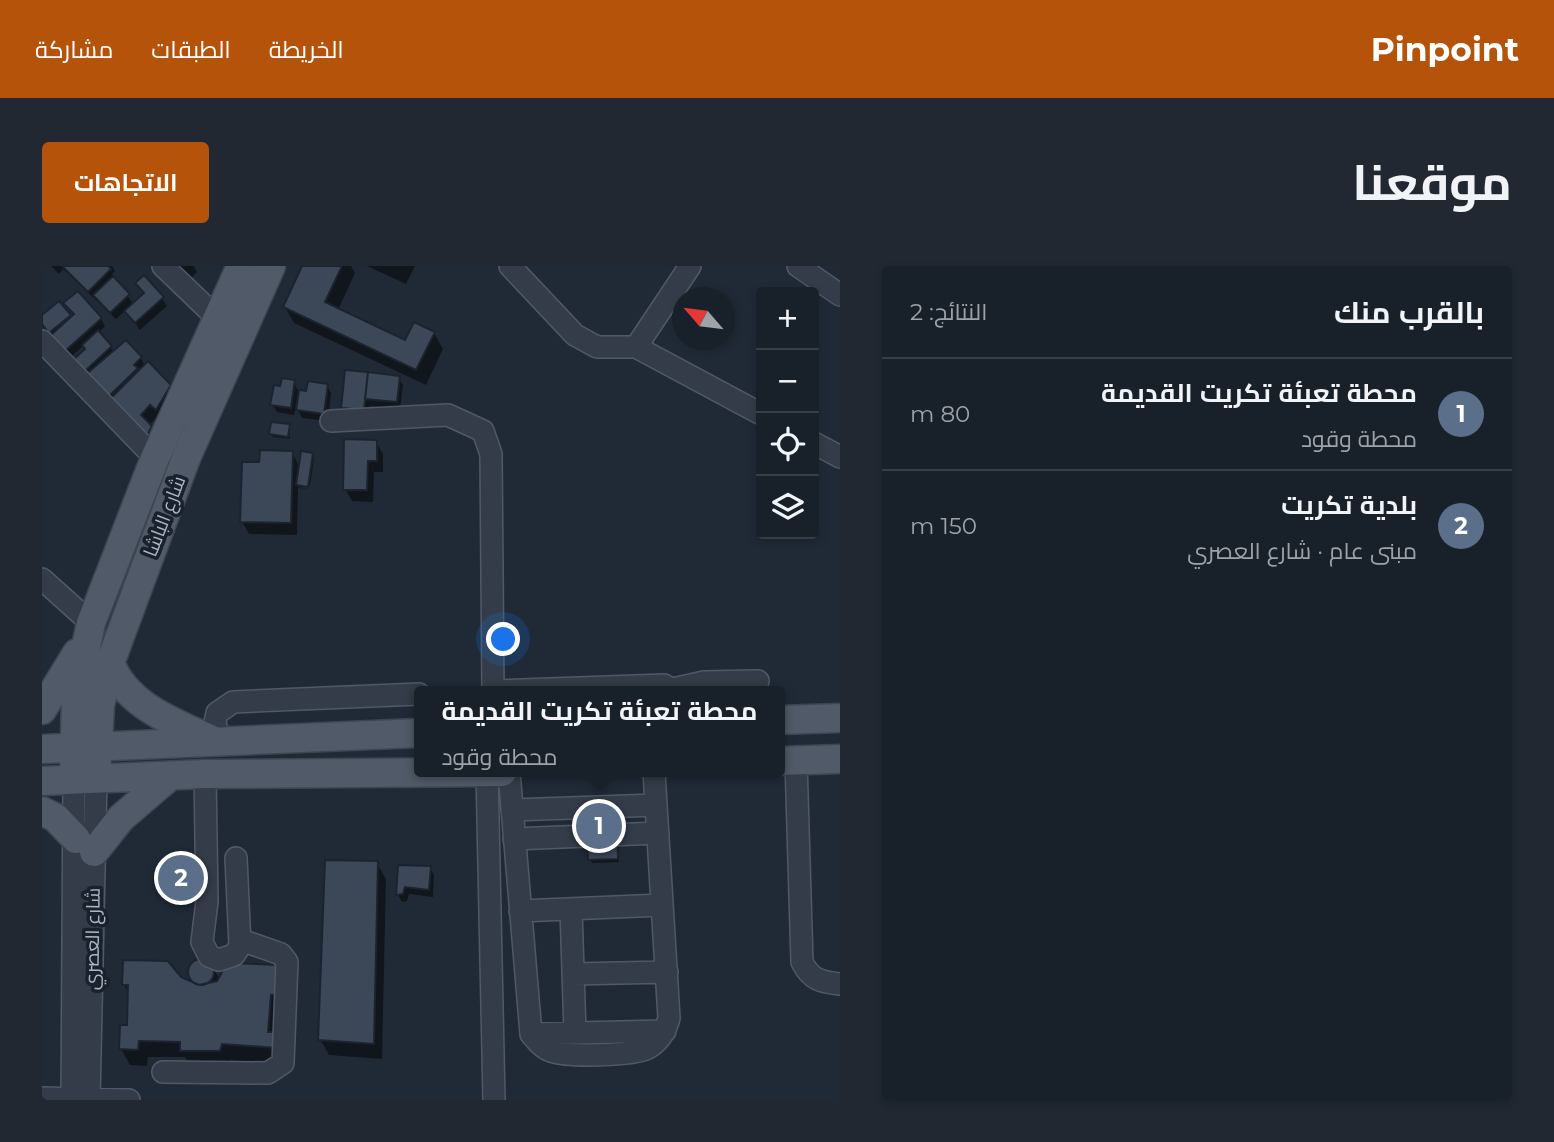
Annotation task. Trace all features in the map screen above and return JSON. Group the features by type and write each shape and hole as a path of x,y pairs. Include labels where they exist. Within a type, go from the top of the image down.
{"main road":[{"path":"85,748 76,695 88,633 155,458 241,266"},
{"name":"شارع الباشا","path":"85,778 85,748 100,705 110,663 181,470 271,266"},
{"path":"42,710 88,633"},
{"path":"110,663 122,687 141,704 217,741"},
{"path":"785,720 840,718"},
{"path":"42,749 414,733"},
{"path":"788,761 840,760"},
{"path":"42,780 414,773"},
{"path":"42,811 56,818 85,845 170,776"}],"street":[{"path":"163,266 217,318"},
{"path":"510,266 575,335 588,344 636,347 759,413"},
{"path":"636,347 690,266"},
{"path":"798,266 840,295"},
{"path":"42,341 155,458"},
{"path":"331,421 448,415 483,431 491,454 495,686"},
{"path":"819,446 840,457"},
{"path":"42,579 88,633"},
{"path":"689,686 704,682 758,681"},
{"path":"632,686 663,686"},
{"path":"217,741 215,717 220,708 233,702 414,694"},
{"path":"788,761 802,962 807,973 818,982 840,985"},
{"path":"205,775 206,917 202,942 209,956 219,960 234,955 241,940 236,858"},
{"path":"487,777 495,1100"},
{"path":"509,777 531,1034 552,1051 627,1053 649,1047 665,1031 669,1011 654,777"},
{"name":"شارع العصري","path":"80,1099 85,778"},
{"path":"512,810 656,805"},
{"path":"488,833 514,835 658,832"},
{"path":"520,911 662,905"},
{"path":"571,909 575,1033"},
{"path":"163,1072 268,1073 283,1063 287,962 281,954 241,940"},
{"path":"573,974 667,972"},
{"path":"531,1034 665,1031"},
{"path":"42,1098 129,1100"}],"building":[{"path":"62,266 108,266 111,269 88,292"},
{"path":"302,266 342,266 325,302 405,340 414,322 435,332 416,370 283,307"},
{"path":"144,275 164,297 135,323 124,311 144,293 135,283"},
{"path":"113,276 130,294 110,313 93,295"},
{"path":"78,291 102,318 65,351 51,335 74,314 63,303"},
{"path":"59,301 71,315 49,333 42,324 42,315"},
{"path":"98,330 112,346 85,371 74,359 85,349 82,345"},
{"path":"126,340 142,357 134,365 138,368 106,399 84,376"},
{"path":"148,361 171,385 156,410 150,405 141,415 152,426 147,436 109,400"},
{"path":"345,370 368,372 364,410 341,408"},
{"path":"368,372 400,376 397,402 365,399"},
{"path":"282,378 295,380 291,408 270,405 274,385 280,386"},
{"path":"308,381 328,384 324,414 296,410 299,390 306,391"},
{"path":"271,422 290,424 288,437 269,434"},
{"path":"344,439 377,440 377,461 368,461 367,490 343,490"},
{"path":"260,450 293,451 291,523 240,522 242,462 259,462"},
{"path":"301,451 313,453 308,487 296,485"},
{"path":"617,821 618,859 588,860 587,822"},
{"path":"325,860 378,861 374,1044 318,1040"},
{"path":"398,865 431,866 429,890 405,887 403,894 396,895"},
{"path":"201,959 211,962 214,972 211,982 201,985 191,982 188,972 191,962"},
{"path":"123,960 168,961 181,977 199,985 217,981 227,963 281,965 279,994 271,995 268,1032 277,1032 276,1048 222,1044 220,1051 180,1051 180,1042 139,1041 138,1050 119,1049 120,1025 127,1025 128,985 122,985"}],"place":[{"name":"محطة تعبئة تكريت القديمة","path":"599,826"},
{"name":"بلدية تكريت","path":"181,878"}]}
